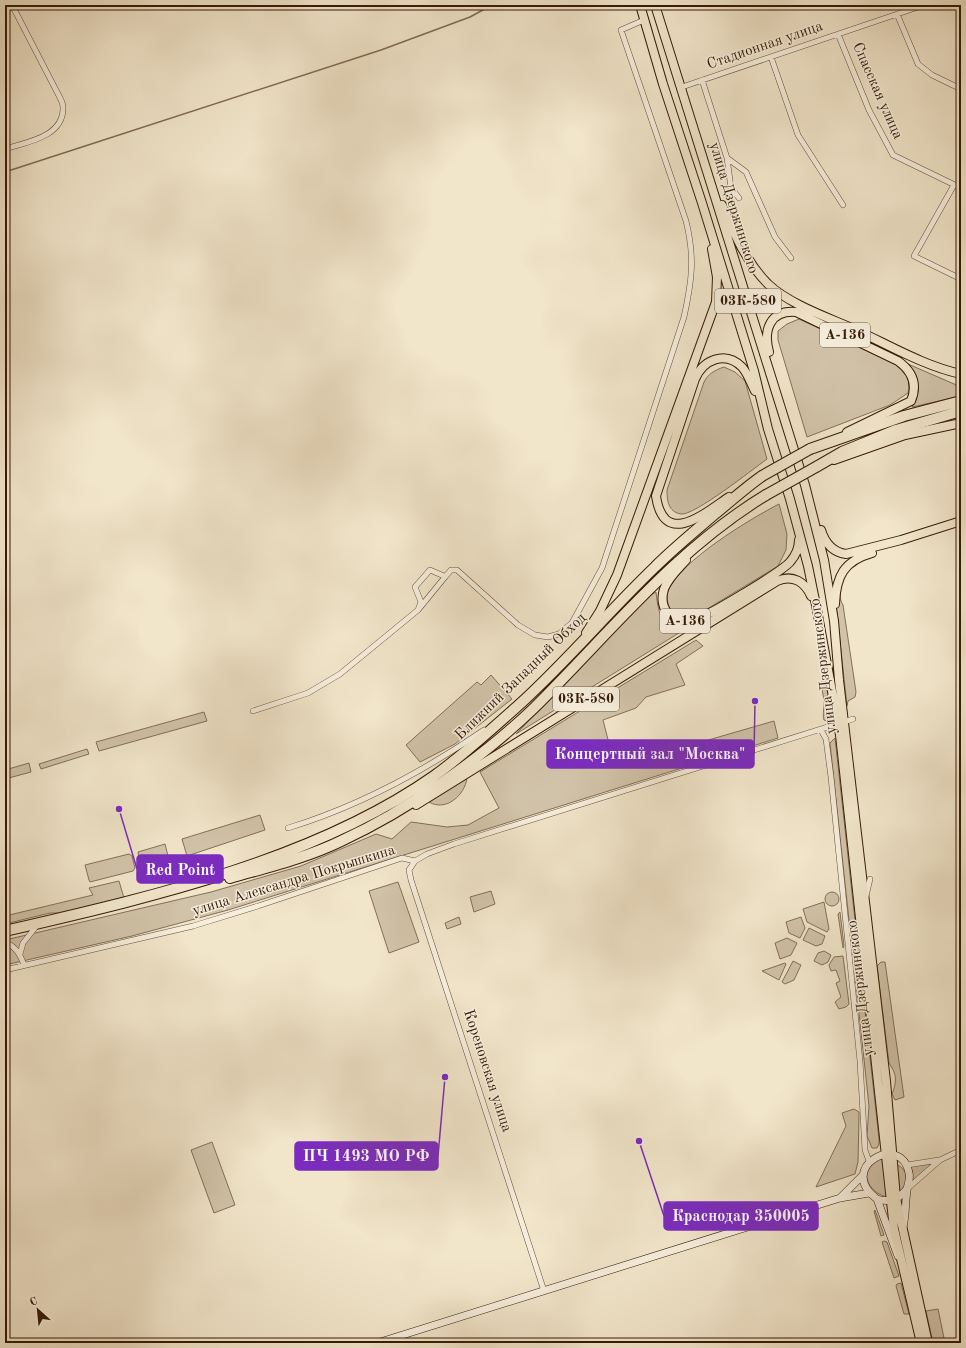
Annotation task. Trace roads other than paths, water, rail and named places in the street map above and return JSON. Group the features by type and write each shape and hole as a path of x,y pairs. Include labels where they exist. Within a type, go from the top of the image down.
{"highway":[{"name":"А-136","path":"820,444 904,416 961,401"},
{"name":"А-136","path":"582,658 667,571 706,537 742,510 842,452 896,430 961,411"},
{"name":"Ближний Западный Обход","path":"5,931 99,909 212,878 272,857 354,822 396,800 434,776 510,712 656,566 752,483 820,444"},
{"name":"03К-580","path":"5,935 170,895 284,863 342,840 407,805 474,759 533,708 582,658"}],"main road":[{"name":"улица Дзержинского","path":"640,5 663,84 702,203 754,371 768,429 798,527 818,610 841,723 865,899 888,1103 888,1154"},
{"name":"улица Дзержинского","path":"655,6 682,87 792,442 805,485 824,560 834,621 841,723 859,904 893,1199 894,1229 921,1343"},
{"name":"А-136","path":"704,160 743,251 752,265 769,285 804,306 929,364 961,374"},
{"path":"572,651 606,601 628,545 716,302 716,270 702,203"},
{"name":"А-136","path":"792,442 766,339 769,327 774,319 781,313 789,312 801,313 898,361 909,371 914,381 914,393 911,401 820,444"},
{"path":"752,483 691,522 683,524 668,520 662,515 657,504 657,491 695,379 707,363 724,357 740,366 750,379 768,429"},
{"name":"А-136","path":"819,466 905,435 961,423"},
{"path":"805,485 825,541 830,547 842,553 852,553 901,540 961,521"},
{"path":"834,621 837,582 842,571 850,564 868,554 961,526"},
{"name":"А-136","path":"706,537 673,574 664,590 663,600 666,611 671,618 692,621 706,616 783,568 797,552 799,542 798,527"},
{"name":"03К-580","path":"342,840 394,818 421,802 777,581 788,578 801,582 809,591 818,610"},
{"name":"улица Дзержинского","path":"893,1199 902,1227 928,1343"}],"street":[{"path":"5,149 48,135 59,125 63,106 12,5"},
{"path":"655,6 666,5"},
{"name":"Стадионная улица","path":"682,87 924,5"},
{"path":"897,14 918,64 932,75 961,89"},
{"path":"253,711 295,698 321,686 349,667 418,610 451,570 457,570 518,625 535,635 548,636 558,634 572,623 602,568 684,318 691,286 693,269 691,243 686,220 621,30 644,20"},
{"name":"Спасская улица","path":"838,34 869,110 892,155 961,188"},
{"path":"771,57 798,135 843,205"},
{"path":"702,80 727,158 731,188 739,198"},
{"path":"727,158 746,172 775,237 791,258"},
{"path":"954,185 914,256 961,279"},
{"path":"418,610 421,602 416,590 416,584 430,570 445,577"},
{"path":"288,828 312,820 393,784 435,762 510,712"},
{"name":"улица Александра Покрышкина","path":"5,970 193,926 402,858 415,861 426,854 454,844 854,719"},
{"name":"улица Дзержинского","path":"821,730 826,739 831,777 860,1061 866,1150 869,1161"},
{"name":"Кореновская улица","path":"415,861 410,870 411,880 544,1291"},
{"path":"865,899 870,879"},
{"path":"20,954 26,938 35,928"},
{"path":"5,942 12,945 20,954 24,965"},
{"path":"863,1175 864,1184 869,1193 877,1198 893,1199 907,1189 940,1160 961,1150"},
{"path":"840,1198 863,1175 869,1161 876,1156 888,1154 900,1158 907,1165 910,1177 907,1189 906,1218 902,1227"},
{"path":"907,1165 940,1160"},
{"path":"377,1343 840,1198 869,1193"},
{"name":"улица Дзержинского","path":"877,1198 903,1269"}],"waterway":[{"path":"5,172 381,50 470,17 492,5"}],"place":[{"name":"Концертный зал \"Москва\"","path":"755,701"},
{"name":"Red Point","path":"119,809"},
{"name":"ПЧ 1493 МО РФ","path":"445,1077"},
{"name":"Краснодар 350005","path":"639,1141"}]}
